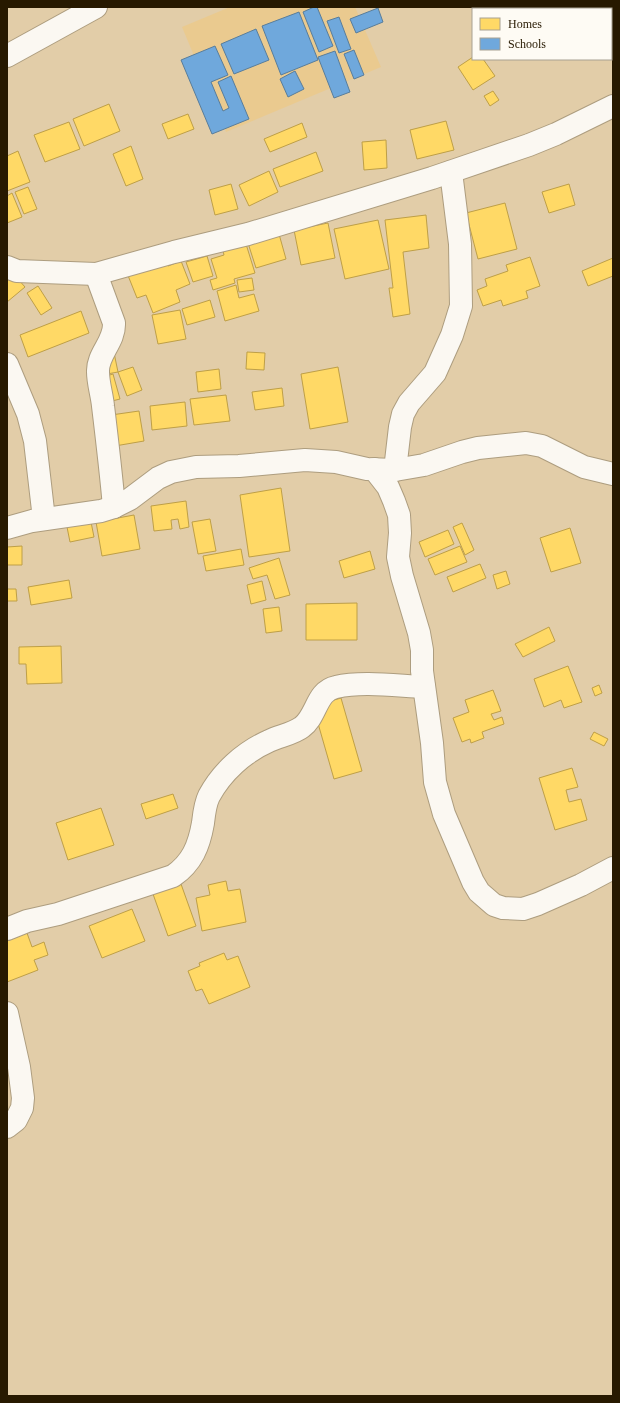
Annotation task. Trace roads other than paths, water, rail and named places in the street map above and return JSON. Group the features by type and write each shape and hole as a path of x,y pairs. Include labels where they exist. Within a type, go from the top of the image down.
{"main road":[{"path":"7,56 96,7"},
{"path":"7,267 17,271 96,274 174,252 248,234 451,172 529,145 556,134 613,106"},
{"path":"451,172 460,244 462,306 452,336 436,373 409,403 403,414 400,427 384,470 388,487 398,514 400,532 398,558 419,633 422,650 424,687 432,744 435,782 444,814 473,882 479,892 494,905 503,908 523,909 581,885 613,868"},
{"path":"96,274 114,323 112,337 101,358 98,372 114,507"},
{"path":"7,364 28,414 35,441 44,518"},
{"path":"7,528 44,518 101,511 114,507 130,499 158,478 171,472 196,467 239,466 305,460 336,462 384,470 424,465 478,448 526,443 542,446 584,467 613,474"},
{"path":"7,929 28,921 58,914 172,876 182,870 188,863 201,834 209,797 231,767 247,754 268,741 302,728 311,719 322,696 326,692 336,687 369,684 424,687"},
{"path":"7,1013 19,1067 23,1098 22,1108 16,1120 7,1127"}]}
